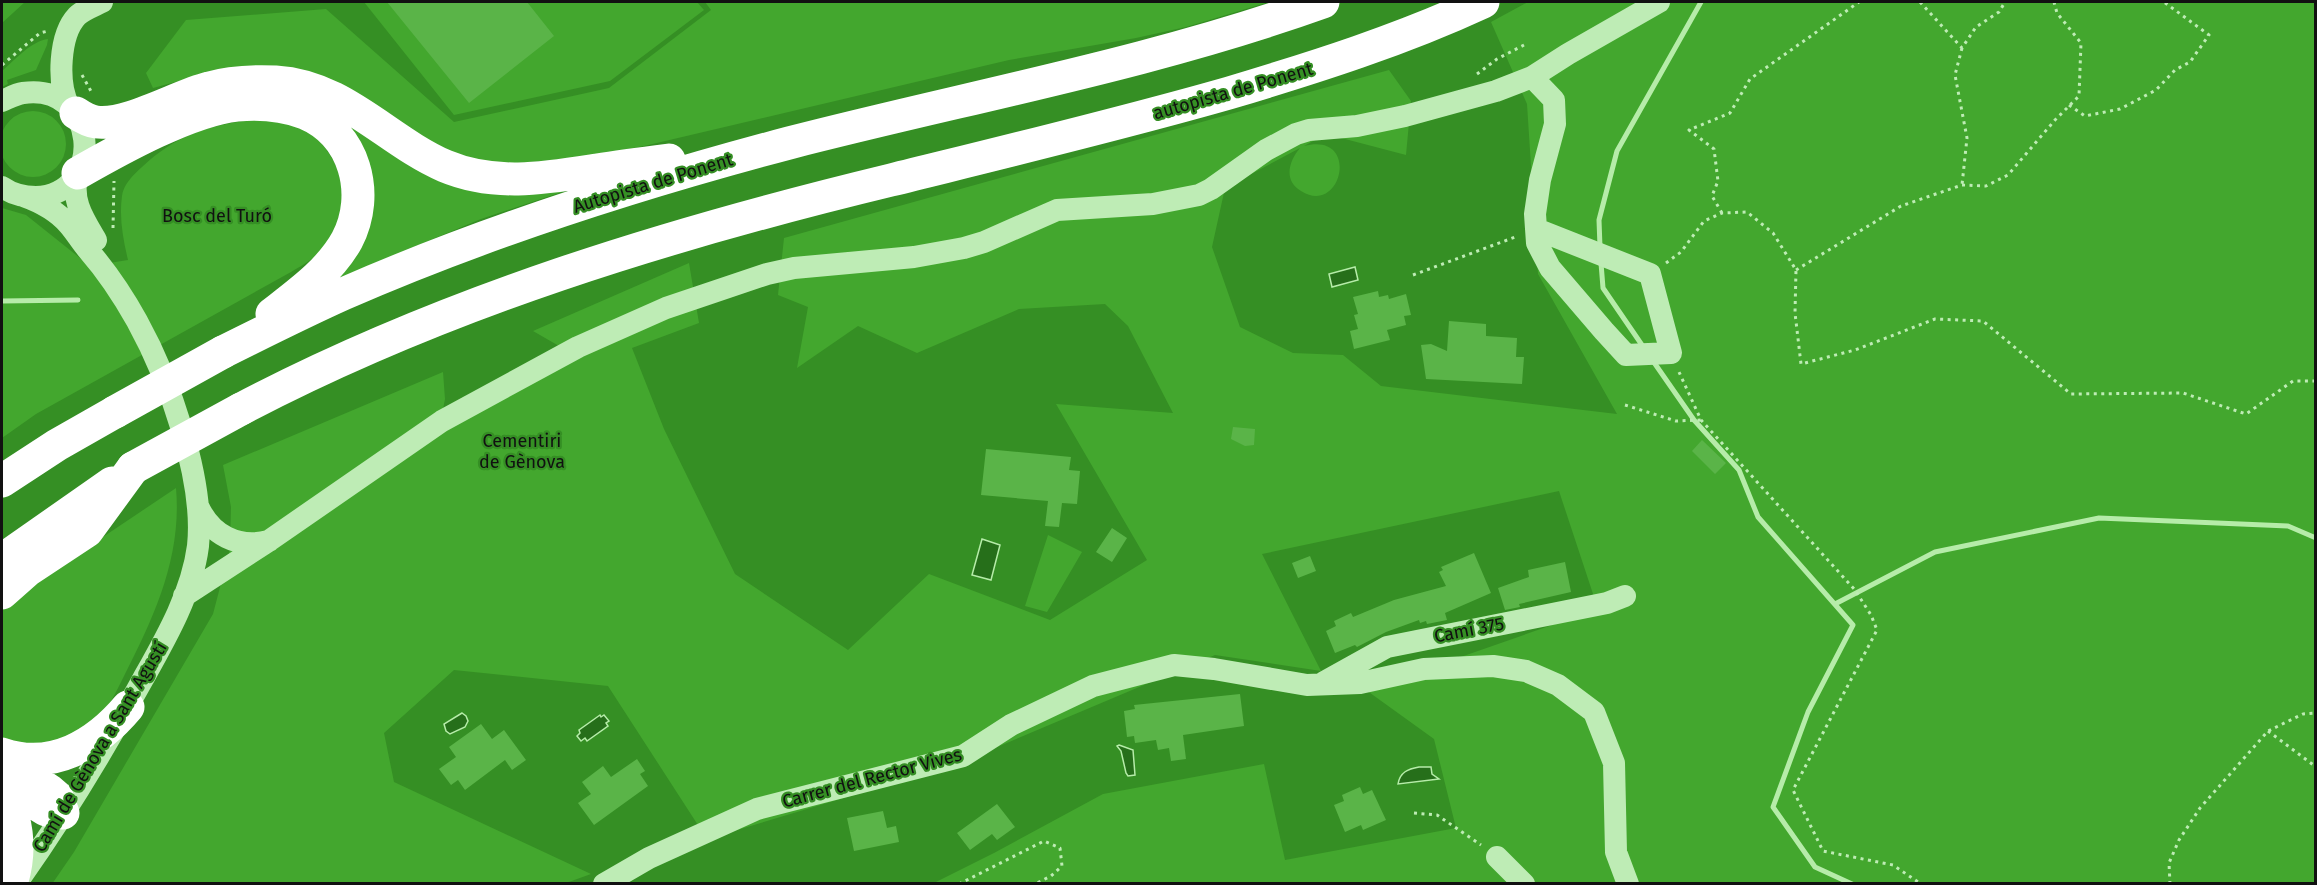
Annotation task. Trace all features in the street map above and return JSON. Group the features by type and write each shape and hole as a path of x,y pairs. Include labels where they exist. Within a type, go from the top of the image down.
{"highway":[{"name":"Autopista de Ponent","path":"223,352 342,295 476,241 603,197 787,144 1101,67 1220,35 1323,2"},
{"name":"autopista de Ponent","path":"133,468 307,374 389,337 469,306 715,227 886,181 1162,112 1302,72 1411,34 1483,2"},
{"path":"72,109 93,122 102,122 127,117 207,88 244,83 278,82 303,87 341,101 421,154 445,166 482,177 503,180 567,175 787,144"},
{"path":"2,482 57,445 223,352 314,279 341,250 357,209 358,187 350,155 339,138 316,119 295,110 268,105 236,105 192,116 78,172"},
{"path":"2,560 133,468"},
{"path":"2,593 28,570 87,531 133,468"},
{"path":"2,757 34,760 68,754 102,734 128,707"},
{"path":"2,757 57,797 63,813 55,813 38,807 2,783"},
{"path":"2,789 11,808 18,834 18,854 11,884"}],"street":[{"path":"8,99 33,89 45,79 78,15 102,2"},
{"path":"183,596 270,540 442,421 578,347 666,308 767,274 794,268 914,257 964,248 984,242 1057,210 1153,204 1188,198 1211,189 1266,150 1296,134 1323,128 1372,123 1454,104 1532,77 1659,2"},
{"name":"Camí de Gènova a Sant Agustí","path":"64,46 61,77 63,96 85,132 86,147 75,188 79,211 98,243 106,270"},
{"path":"1532,77 1554,100 1555,124 1540,180 1535,214 1536,230 1537,243 1550,268 1626,355 1671,353 1650,274 1536,230"},
{"path":"8,99 39,92 50,95 72,109"},
{"path":"23,196 40,197 55,193 68,185 78,172"},
{"name":"Camí de Gènova a Sant Agustí","path":"2,187 41,204 64,219 106,270 145,334 162,373 188,456 197,505 197,548 183,596 166,637 128,707 16,884"},
{"path":"197,505 206,522 233,540 258,543 270,540"},
{"name":"Camí 375","path":"1320,684 1387,647 1607,603 1625,596"},
{"name":"Carrer del Rector Vives","path":"604,884 649,858 757,809 963,756 1011,725 1093,686 1174,665 1214,669 1307,685 1360,683 1424,669 1493,666 1526,671 1558,685 1594,712 1614,763 1616,852 1628,884"},
{"path":"1497,857 1524,884"}],"path":[{"path":"1722,213 1712,196 1718,181 1714,149 1689,130 1730,113 1750,79 1859,2"},
{"path":"1920,2 1962,48"},
{"path":"1962,185 1967,138 1955,75 1962,48 1976,27 1999,12 2005,2"},
{"path":"1796,270 1901,206 1962,185 1986,186 2008,175 2079,96 2081,43 2057,13 2054,2"},
{"path":"2070,105 2085,116 2120,109 2156,90 2175,70 2190,62 2209,35 2164,2"},
{"path":"2,65 45,31 51,32 64,46"},
{"path":"1454,104 1471,77 1497,59 1524,45"},
{"path":"113,232 114,185"},
{"path":"1650,274 1681,252 1704,221 1722,213 1747,212 1773,233 1796,270 1795,314 1801,364 1855,350 1935,319 1983,321 2070,394 2183,393 2246,414 2293,381 2316,381"},
{"path":"1413,275 1536,230"},
{"path":"1671,353 1701,420 1855,590 1871,615 1877,630 1793,790 1823,851 1893,865 1921,884"},
{"path":"1625,405 1676,421 1701,420"},
{"path":"2170,884 2169,863 2179,840 2200,807 2268,731 2303,714 2316,713"},
{"path":"2268,731 2316,767"},
{"path":"1414,813 1437,815 1497,857"},
{"path":"959,884 1044,841 1060,848 1062,866 1051,876 1035,884"}],"green space":[{"path":"2,2 25,2 2,23"},
{"path":"364,2 697,2 704,10 610,81 454,115"},
{"path":"705,2 1269,2 1186,27 1009,60 644,146 579,158 492,165 209,73 153,88 146,73 186,20 326,9 454,122 609,88 711,10"},
{"name":"Cementiri de Gènova","path":"1528,2 2315,2 2315,883 934,883 1103,794 1264,764 1285,860 1456,828 1434,739 1366,690 1598,609 1559,491 1262,554 1321,671 1215,655 957,764 707,839 608,686 454,670 384,733 394,782 591,874 566,883 52,884 74,852 213,614 230,549 231,507 223,465 443,372 445,399 439,429 559,346 533,331 689,263 699,323 632,348 664,429 735,574 848,650 929,574 1050,620 1147,560 1056,404 1173,413 1128,326 1105,304 1019,309 917,353 858,326 797,368 808,307 778,295 784,238 1389,70 1411,101 1406,155 1326,134 1304,146 1322,145 1333,150 1339,161 1339,173 1335,184 1327,193 1315,196 1295,187 1290,170 1293,159 1300,148 1225,188 1212,247 1240,327 1293,353 1343,355 1381,386 1617,414 1538,274 1527,104 1491,22"},
{"path":"48,39 36,70 7,80 8,84 2,87 2,71 29,47"},
{"path":"321,105 404,159 601,179 481,219 322,285 368,208"},
{"path":"27,111 39,111 51,116 61,126 66,144 64,157 51,172 39,177 27,177 15,172 5,162 0,150 0,138 5,126 15,116"},
{"name":"Bosc del Turó","path":"250,120 285,123 305,129 319,140 333,160 341,186 342,199 336,226 322,250 291,272 36,414 2,438 2,208 26,215 90,266 128,260 122,228 121,204 124,188 132,176 154,156 179,140 205,129"},
{"path":"176,488 175,537 164,584 146,630 107,707 89,726 51,744 36,745 2,740 2,610 18,594"},
{"path":"1048,535 1082,552 1047,612 1025,606"}],"shaded area":[{"path":"1355,267 1358,280 1332,287 1329,274"},
{"path":"982,539 1000,545 991,580 972,575"},
{"path":"462,713 468,721 465,727 450,734 446,731 444,724"},
{"path":"600,715 601,717 604,715 609,721 606,723 608,726 587,741 585,738 581,741 577,736 580,733 579,730"},
{"path":"1117,746 1133,750 1135,775 1128,776 1126,773 1121,751"},
{"path":"1419,767 1431,767 1432,774 1439,779 1398,784 1405,772"}],"building":[{"path":"387,2 527,2 554,36 469,103"},
{"path":"1378,291 1379,297 1388,295 1389,299 1406,294 1411,315 1404,316 1406,325 1387,330 1390,340 1354,349 1350,331 1358,329 1354,315 1358,314 1353,297"},
{"path":"1449,321 1486,324 1486,336 1517,338 1516,357 1524,357 1522,384 1426,379 1421,345 1431,344 1447,351"},
{"path":"1233,427 1255,429 1254,445 1245,446 1231,439"},
{"path":"1702,440 1726,463 1715,474 1692,451"},
{"path":"986,449 1071,457 1069,470 1080,471 1077,504 1062,503 1059,527 1045,526 1048,501 981,495"},
{"path":"1112,528 1127,538 1112,562 1096,552"},
{"path":"1474,553 1491,593 1445,613 1447,620 1427,624 1426,621 1420,623 1419,620 1386,632 1357,647 1355,645 1335,653 1326,631 1336,626 1334,621 1351,613 1353,617 1394,600 1446,586 1439,572 1443,570 1441,567"},
{"path":"1310,556 1316,571 1298,578 1292,563"},
{"path":"1565,562 1571,592 1519,604 1520,607 1505,610 1498,588 1529,577 1528,570"},
{"path":"1240,694 1244,726 1183,735 1186,759 1171,761 1169,748 1158,750 1156,740 1135,743 1134,736 1127,737 1124,711 1135,709 1134,705"},
{"path":"481,724 492,739 504,730 526,760 512,770 505,760 465,790 458,780 451,785 439,769 456,757 449,747"},
{"path":"637,759 645,771 640,774 648,786 594,825 578,803 591,794 582,782 603,766 611,777"},
{"path":"1360,787 1363,794 1372,790 1386,820 1363,830 1361,825 1345,832 1334,805 1344,801 1342,795"},
{"path":"997,804 1015,827 997,840 992,834 970,850 957,833"},
{"path":"883,811 887,828 896,826 899,842 854,851 847,818"}],"waterway":[{"path":"1600,247 1599,220 1617,151 1701,2"},
{"path":"1601,263 1603,288 1644,348"},
{"path":"2,301 78,300"},
{"path":"1653,361 1694,420 1739,470 1758,517 1853,625 1808,712 1773,807 1815,867 1852,884"},
{"path":"1835,604 1935,552 2099,518 2288,526 2316,538"}]}
